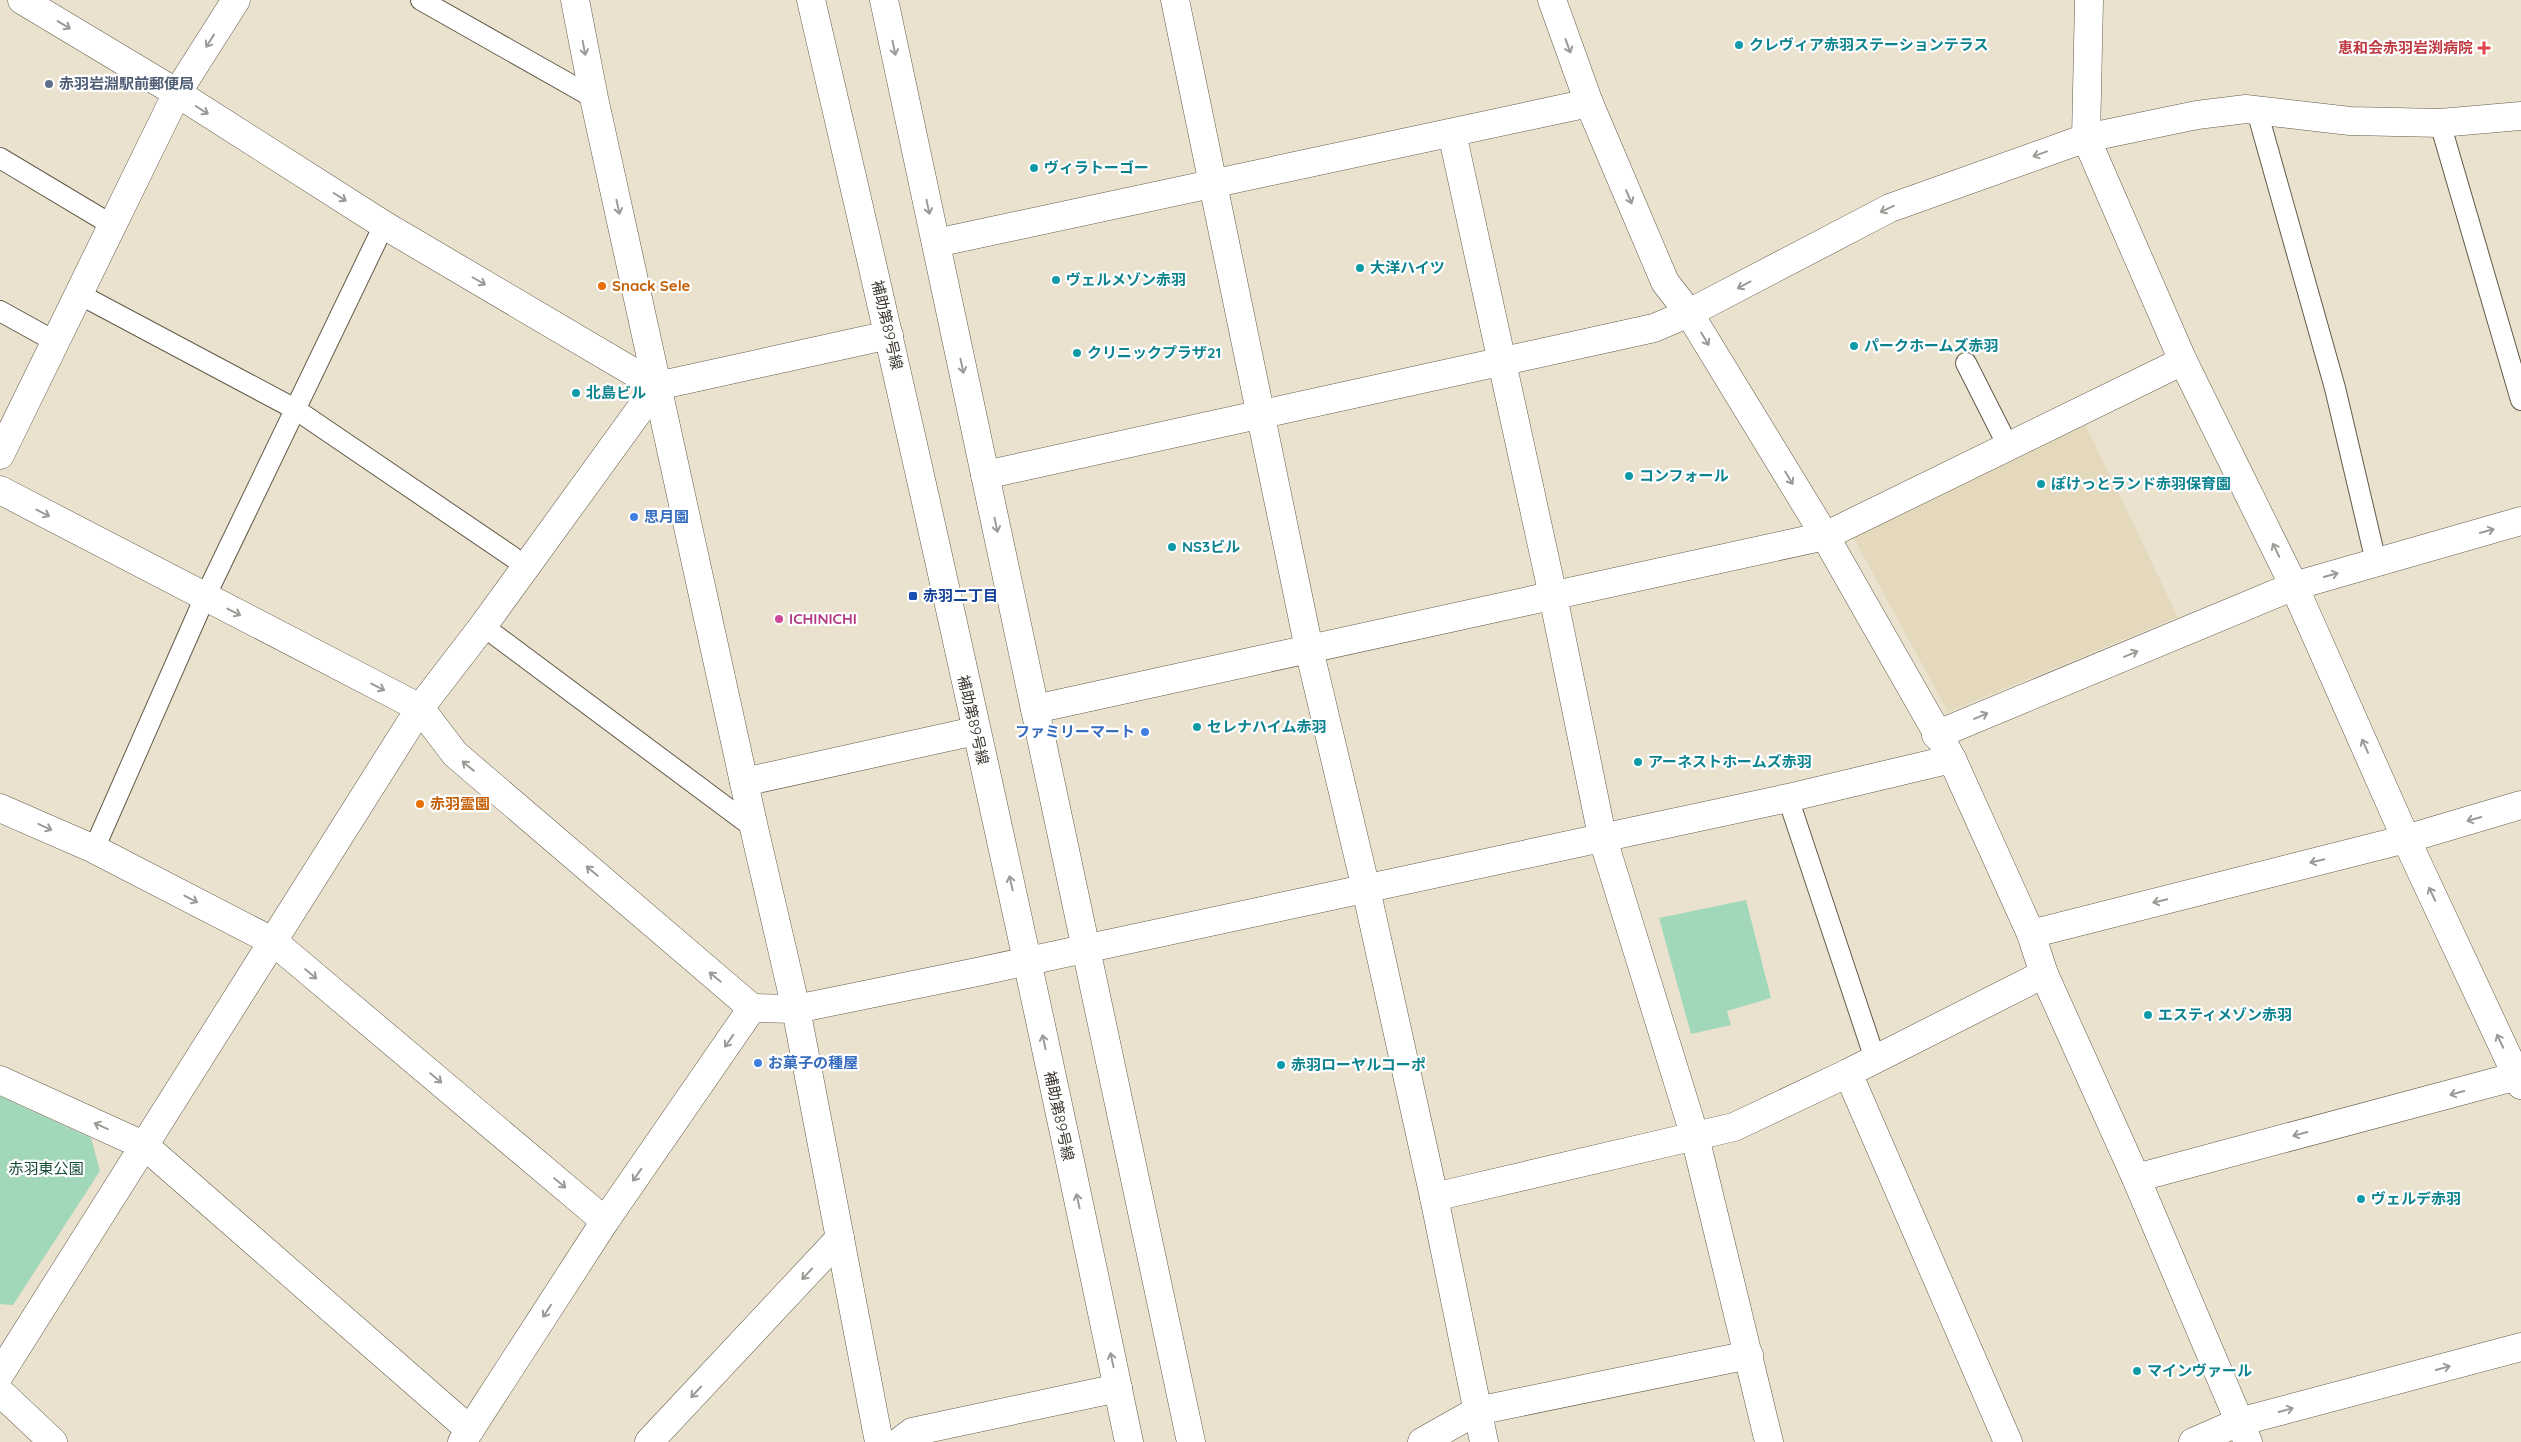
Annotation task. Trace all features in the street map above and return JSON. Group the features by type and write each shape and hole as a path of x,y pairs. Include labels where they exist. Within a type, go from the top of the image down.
{"street":[{"path":"22,0 177,93 384,225 657,386"},
{"path":"0,455 177,93 236,0"},
{"path":"575,0 594,98 657,386 754,828 796,1009 879,1442"},
{"name":"補助第89号線","path":"811,0 889,335 1027,961 1129,1442"},
{"path":"884,0 1084,947 1191,1442"},
{"path":"1175,0 1215,184 1309,649 1366,889 1434,1197 1484,1442"},
{"path":"1552,0 1589,104 1665,282 1689,313 1825,536 1936,735 1952,759 2031,934 2044,974 2136,1178 2244,1432"},
{"path":"2089,0 2086,138 2183,360 2294,586 2406,839 2520,1079 2136,1178"},
{"path":"936,243 1589,104"},
{"path":"985,475 1654,328 1689,313 1890,208 2086,138 2197,115 2246,109 2350,121 2440,123 2521,116"},
{"path":"1452,133 1553,596 1602,836 1695,1137 1769,1442"},
{"path":"0,1374 420,708 483,626 657,386 889,335"},
{"path":"1035,709 1825,536 2183,360"},
{"path":"0,490 420,708 455,754 752,1008 796,1009 1366,889 1602,836 1788,798 1952,759"},
{"path":"1936,735 2294,586 2521,521"},
{"path":"744,782 975,731"},
{"path":"2031,934 2406,839 2521,805"},
{"path":"0,808 94,849 274,942 605,1221"},
{"path":"1434,1197 1734,1127 1848,1073 2044,974"},
{"path":"0,1080 145,1146 466,1436 605,1221 752,1008"},
{"path":"1848,1073 2008,1442"},
{"path":"649,1442 840,1238"},
{"path":"2193,1442 2244,1432 2521,1347"},
{"path":"1422,1442 1477,1412 1749,1355"},
{"path":"899,1442 912,1432 1118,1388"},
{"path":"0,1392 53,1442"}],"lane":[{"path":"421,0 594,98"},
{"path":"2257,111 2335,388 2376,562"},
{"path":"2440,123 2521,400"},
{"path":"0,158 112,224"},
{"path":"94,849 205,597 384,225"},
{"path":"78,294 295,410 526,566"},
{"path":"0,311 56,342"},
{"path":"1966,363 2008,446"},
{"path":"483,626 754,828"},
{"path":"1788,798 1875,1058"}],"shaded area":[{"path":"2085,424 2178,617 1948,712 1852,535"}],"green space":[{"path":"1746,900 1771,998 1727,1011 1731,1025 1691,1034 1659,918"},
{"name":"赤羽東公園","path":"0,1096 91,1138 100,1171 13,1305 0,1304"}],"place":[{"name":"クレヴィア赤羽ステーションテラス","path":"1739,45"},
{"name":"恵和会赤羽岩渕病院","path":"2484,48"},
{"name":"赤羽岩淵駅前郵便局","path":"49,84"},
{"name":"ヴィラトーゴー","path":"1034,168"},
{"name":"大洋ハイツ","path":"1360,268"},
{"name":"ヴェルメゾン赤羽","path":"1056,280"},
{"name":"Snack Sele","path":"602,286"},
{"name":"パークホームズ赤羽","path":"1854,346"},
{"name":"クリニックプラザ21","path":"1077,353"},
{"name":"北島ビル","path":"576,393"},
{"name":"コンフォール","path":"1629,476"},
{"name":"ぽけっとランド赤羽保育園","path":"2041,484"},
{"name":"思月園","path":"634,517"},
{"name":"NS3ビル","path":"1172,547"},
{"name":"赤羽二丁目","path":"913,596"},
{"name":"ICHINICHI","path":"779,619"},
{"name":"セレナハイム赤羽","path":"1197,727"},
{"name":"ファミリーマート","path":"1145,732"},
{"name":"アーネストホームズ赤羽","path":"1638,762"},
{"name":"赤羽霊園","path":"420,804"},
{"name":"エスティメゾン赤羽","path":"2148,1015"},
{"name":"お菓子の種屋","path":"758,1063"},
{"name":"赤羽ローヤルコーポ","path":"1281,1065"},
{"name":"ヴェルデ赤羽","path":"2361,1199"},
{"name":"マインヴァール","path":"2137,1371"}]}
